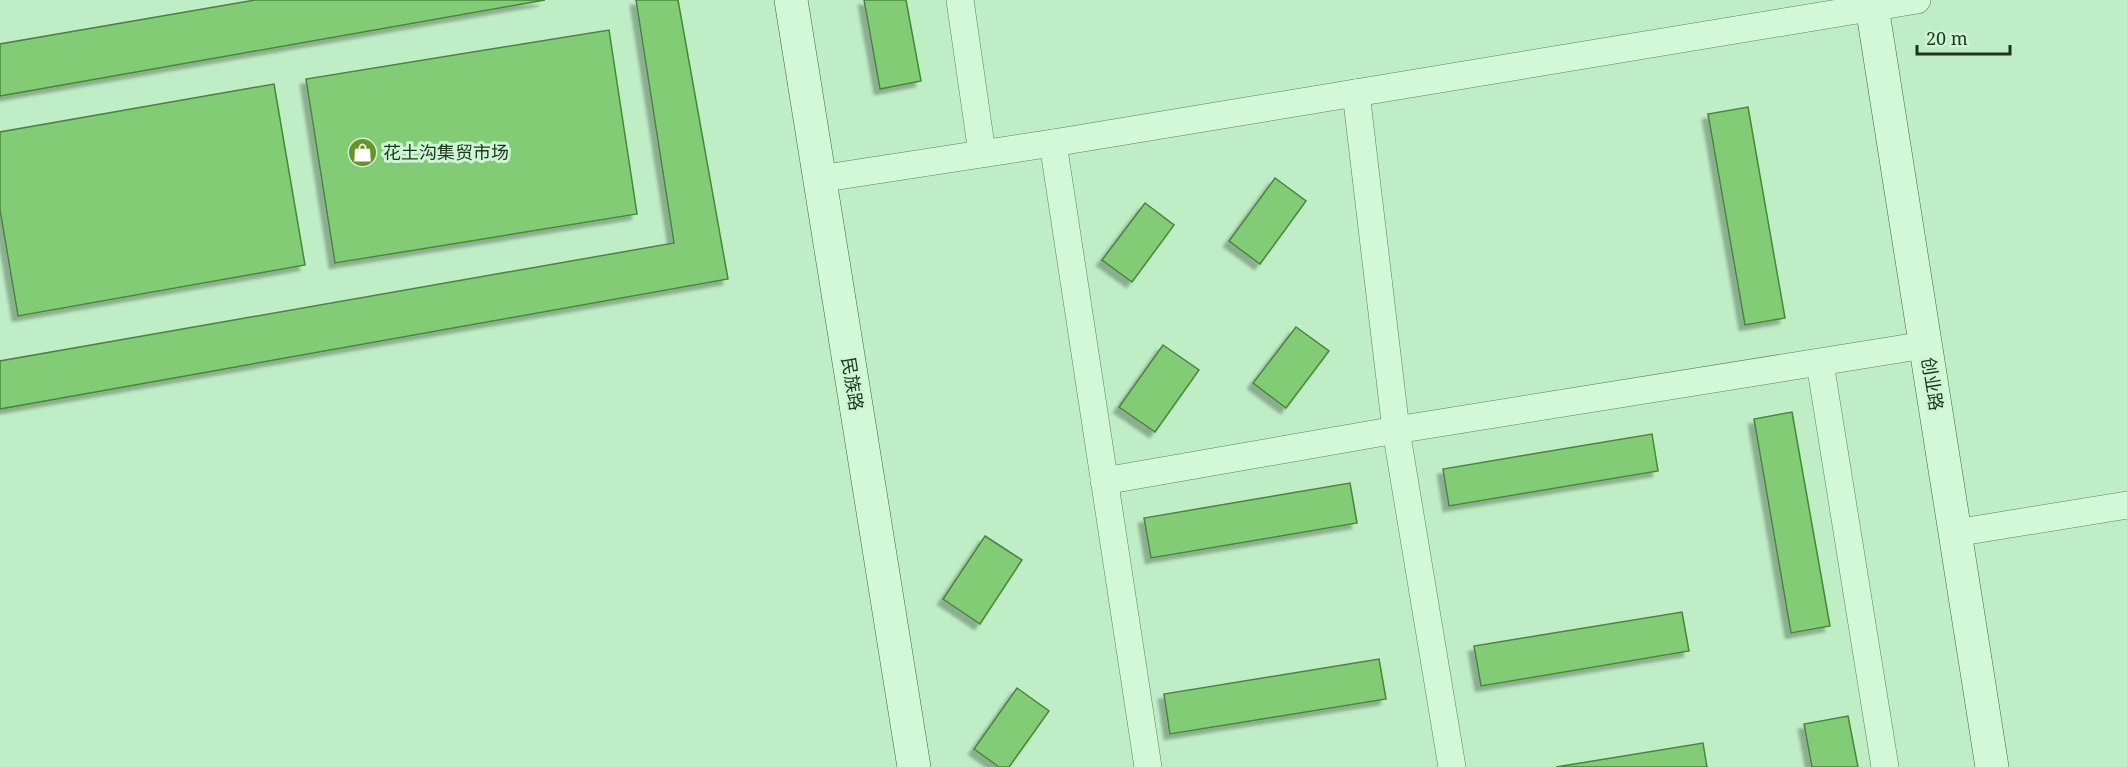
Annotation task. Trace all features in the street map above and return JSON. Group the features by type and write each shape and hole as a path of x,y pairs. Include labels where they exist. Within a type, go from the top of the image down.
{"street":[{"name":"民族路","path":"790,0 914,767"},
{"path":"960,0 982,153"},
{"path":"819,178 1053,143 1356,93 1871,4 1917,0"},
{"name":"创业路","path":"1871,4 1992,767"},
{"path":"1356,93 1396,430 1452,767"},
{"path":"1053,143 1148,767"},
{"path":"1104,481 1396,430 1926,345"},
{"path":"1820,363 1885,767"},
{"path":"1955,533 2127,505"}],"building":[{"path":"255,0 545,0 0,96 0,44"},
{"path":"636,0 678,0 728,279 0,409 0,361 674,243"},
{"path":"864,0 906,0 921,81 880,89"},
{"path":"609,30 637,214 335,263 306,79"},
{"path":"274,84 305,265 18,316 0,210 0,132"},
{"path":"1748,107 1785,318 1745,325 1708,114"},
{"path":"1275,178 1306,201 1260,264 1229,241"},
{"path":"1145,203 1174,225 1132,282 1102,260"},
{"path":"1296,327 1329,351 1286,408 1253,383"},
{"path":"1163,345 1199,370 1155,432 1119,407"},
{"path":"1792,412 1830,626 1791,633 1754,419"},
{"path":"1652,434 1658,471 1449,506 1443,469"},
{"path":"1350,483 1357,523 1151,558 1144,518"},
{"path":"985,536 1022,560 980,624 943,599"},
{"path":"1682,612 1689,651 1481,686 1474,646"},
{"path":"1379,659 1386,699 1170,734 1164,694"},
{"path":"1017,688 1049,711 1009,767 999,767 974,749"},
{"path":"1848,716 1858,767 1812,767 1804,724"},
{"path":"1703,743 1707,767 1556,767"}],"place":[{"name":"花土沟集贸市场","path":"362,153"}]}
